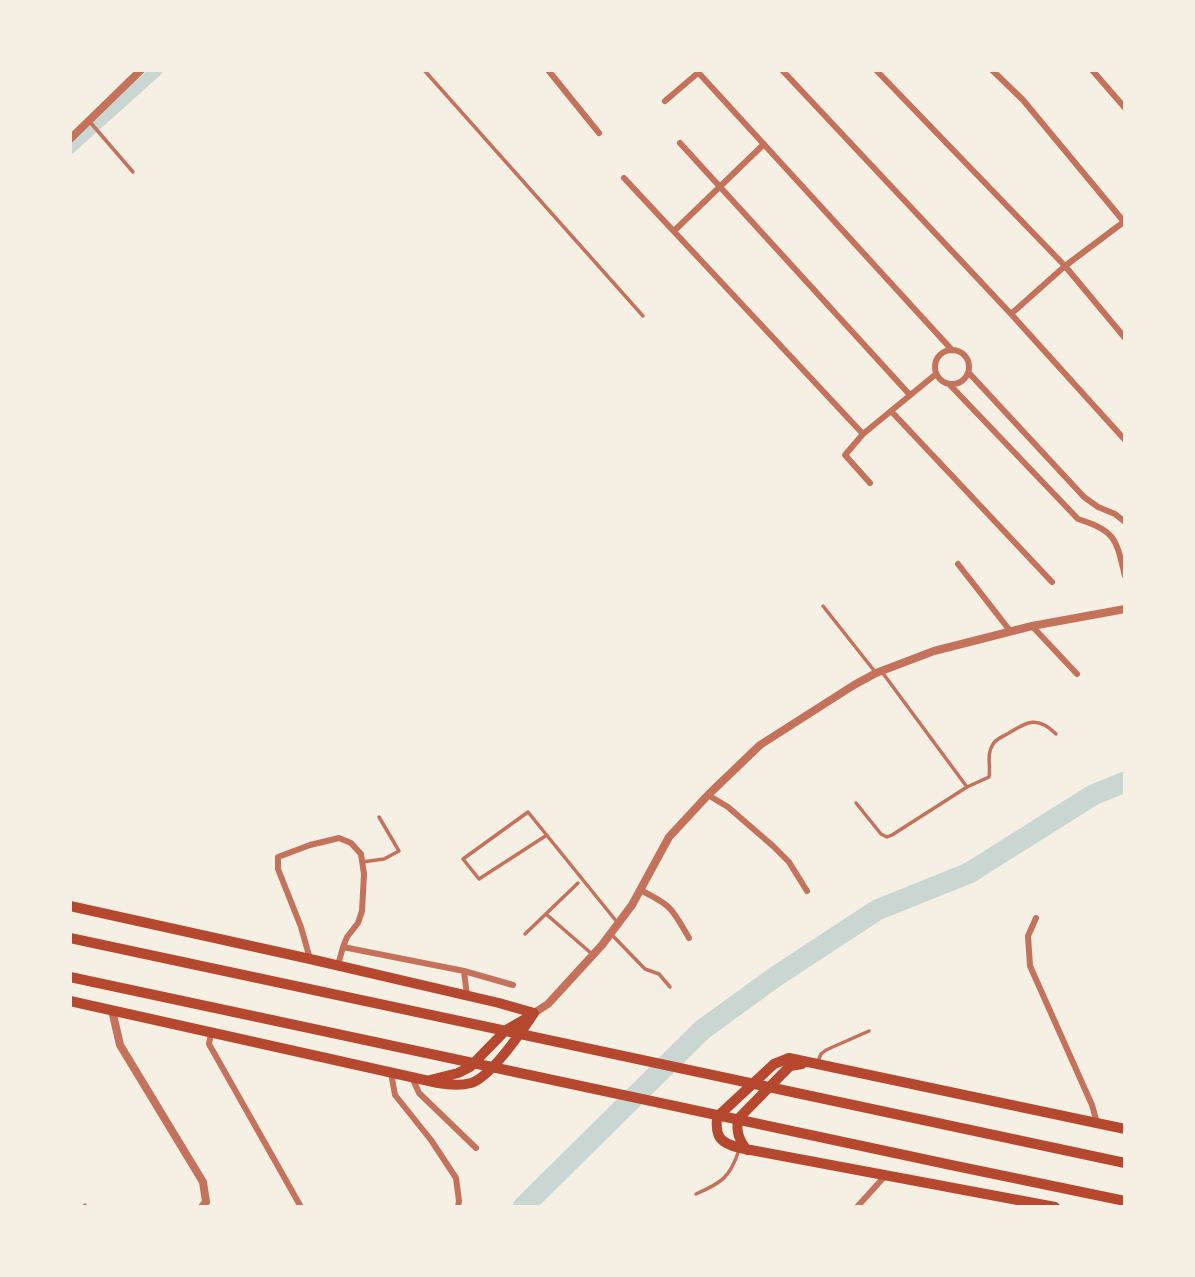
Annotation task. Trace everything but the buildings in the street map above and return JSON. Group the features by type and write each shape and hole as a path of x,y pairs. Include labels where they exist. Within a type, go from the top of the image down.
{"main road":[{"path":"70,906 310,958 534,1013"},
{"path":"70,938 1125,1163"},
{"path":"70,977 1125,1201"},
{"path":"70,1001 427,1081 470,1067 506,1030 534,1013"},
{"path":"1055,1207 1001,1202 885,1176 743,1149 722,1140 716,1129 718,1117 774,1064 789,1058 1125,1129"},
{"path":"743,1149 736,1131 737,1119 790,1066 814,1063"}],"street":[{"path":"70,139 91,123 141,70"},
{"path":"548,70 598,133"},
{"path":"782,70 1125,440"},
{"path":"876,70 1065,266 1125,338"},
{"path":"992,70 1023,100 1125,222 1065,266 1011,314"},
{"path":"1091,70 1125,108"},
{"path":"665,101 697,71 952,350"},
{"path":"680,143 910,395"},
{"path":"674,231 764,144"},
{"path":"624,178 863,434"},
{"path":"950,385 962,382 970,368 967,357 952,350 938,357 936,374 944,383 950,385 1078,519 1097,525 1114,538 1125,576"},
{"path":"969,373 1084,497 1125,522"},
{"path":"870,483 845,455 863,434 936,374"},
{"path":"891,411 1052,582"},
{"path":"958,564 1011,632"},
{"path":"534,1013 548,1004 611,934 632,905 669,837 760,745 878,672 934,651 1032,626 1125,609"},
{"path":"1032,626 1077,674"},
{"path":"708,796 728,807 773,846 789,862 807,891"},
{"path":"310,958 278,869 278,857 340,838 351,843 361,854 364,874 362,911 358,923 347,936 338,965"},
{"path":"640,890 663,901 674,911 689,938"},
{"path":"1036,918 1028,936 1030,966 1093,1105 1097,1123"},
{"path":"343,947 464,971 513,985"},
{"path":"464,971 467,996"},
{"path":"112,1010 120,1045 203,1182 205,1205"},
{"path":"211,1033 209,1044 301,1207"},
{"path":"391,1073 395,1096 431,1140 456,1178 459,1200 457,1207"},
{"path":"412,1077 419,1093 476,1148"},
{"path":"857,1207 885,1176"}],"lane":[{"path":"424,70 643,316"},
{"path":"91,123 133,172"},
{"path":"823,606 967,787"},
{"path":"856,803 881,834 892,835 989,776 989,754 994,742 1027,722 1048,726 1056,734"},
{"path":"547,835 479,879 463,859 528,812 547,835 618,924"},
{"path":"362,862 384,859 399,851 379,817"},
{"path":"525,934 578,883"},
{"path":"546,914 593,956"},
{"path":"611,934 645,969 659,974 670,987"},
{"path":"814,1063 826,1051 869,1031"},
{"path":"696,1194 724,1180 743,1149"}],"waterway":[{"path":"70,148 157,70"},
{"path":"523,1207 702,1030 775,977 877,910 969,873 1093,795 1125,782"}]}
